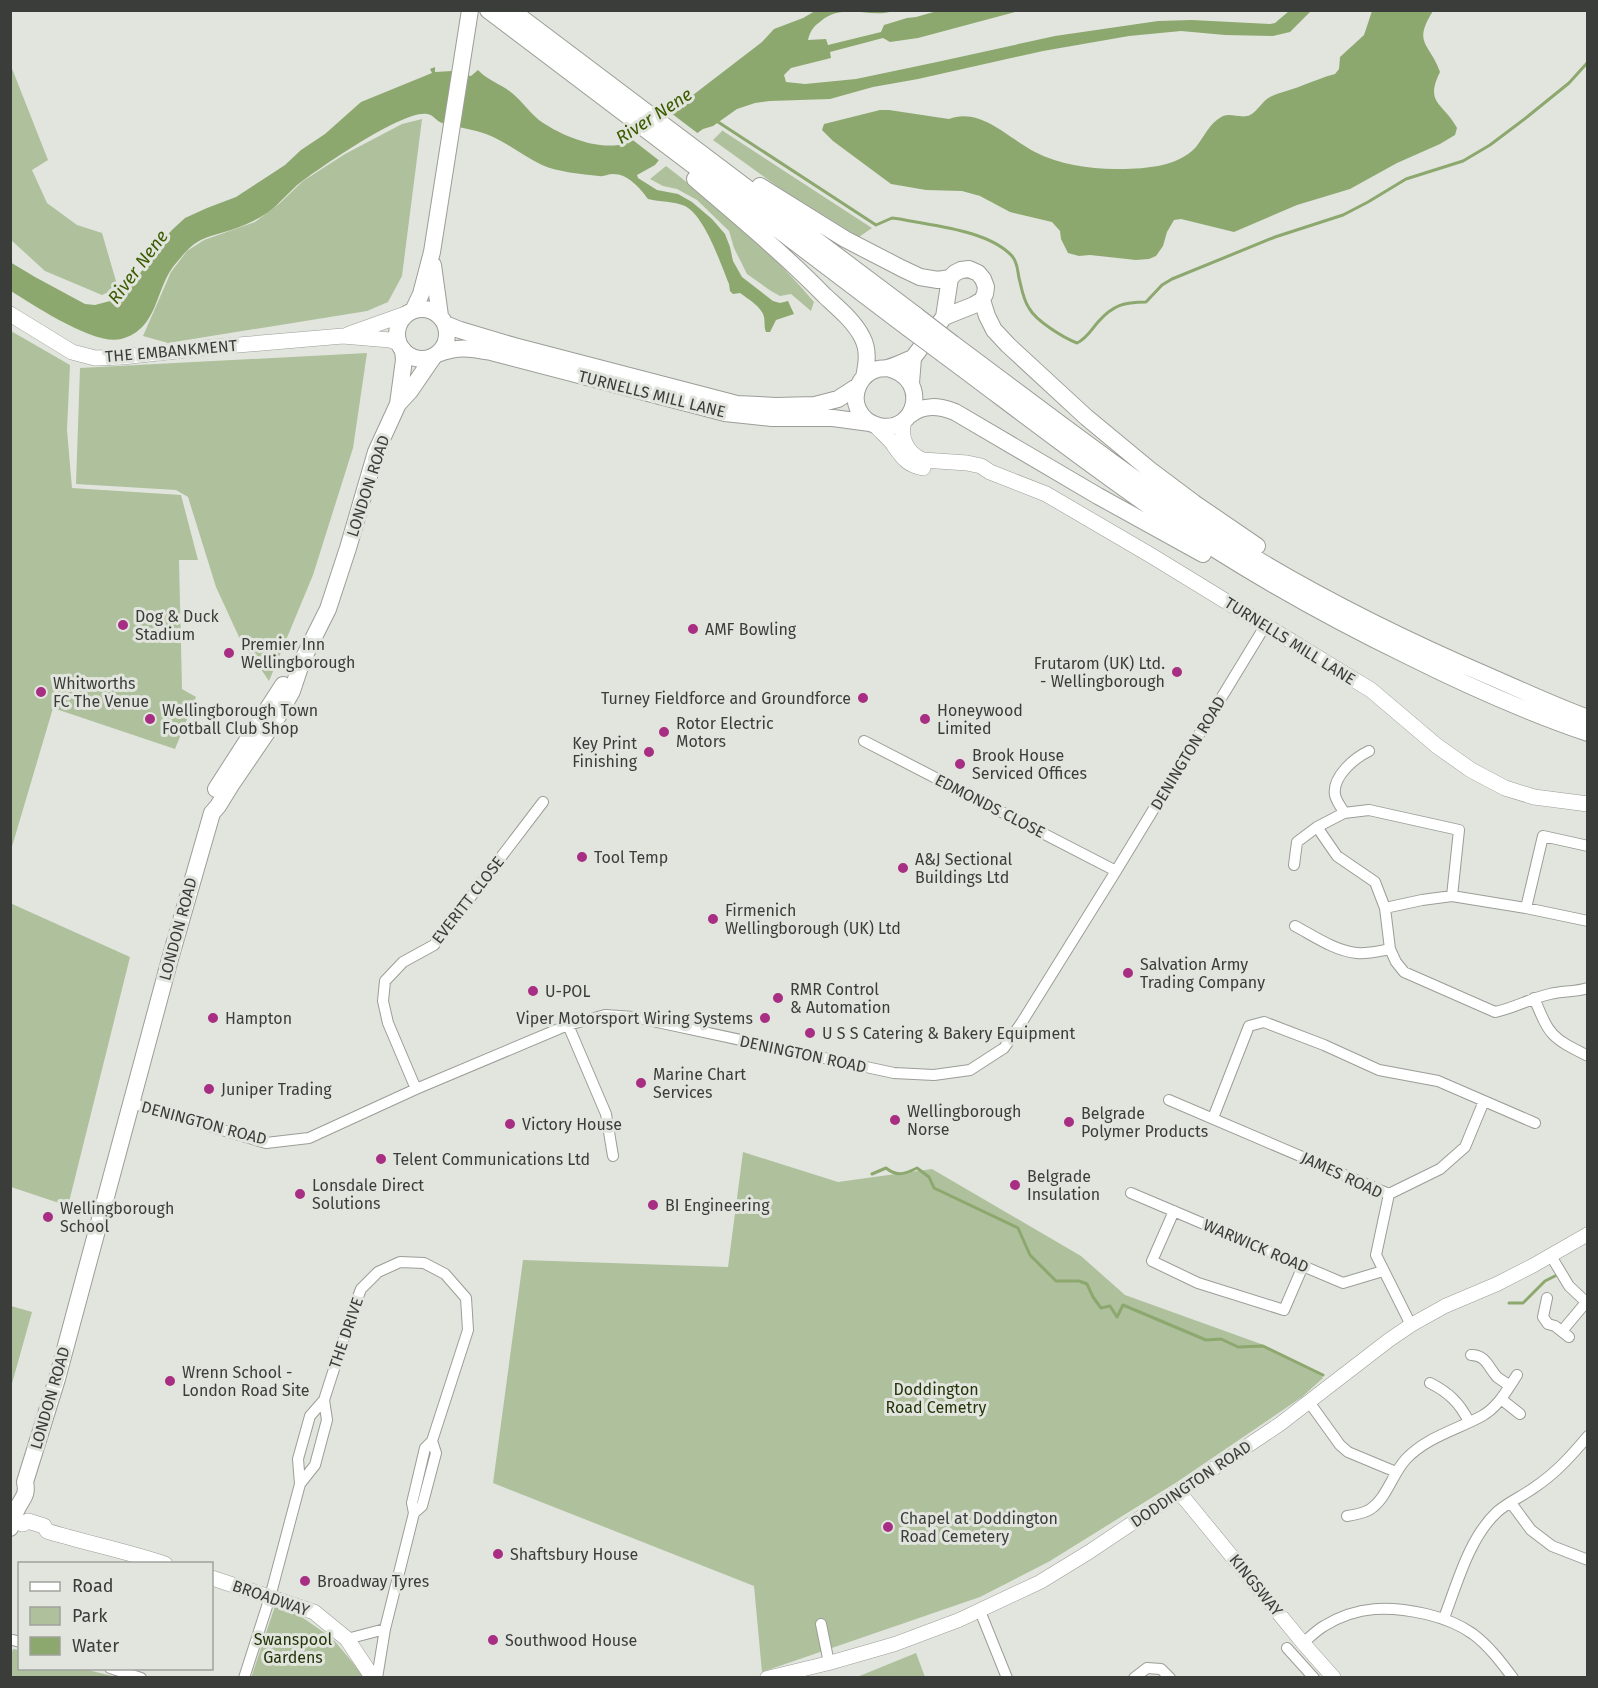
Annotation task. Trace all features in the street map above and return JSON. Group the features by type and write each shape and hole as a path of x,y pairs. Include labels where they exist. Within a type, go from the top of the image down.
{"main road":[{"path":"432,252 436,295 447,338 446,344 435,355 420,359 413,357 400,346 397,328 421,294 432,252 470,10"},
{"path":"512,10 646,122 913,322 1153,508 1257,575 1346,626"},
{"path":"489,11 566,70 646,122 686,152 849,319 862,337 867,354 856,403 859,411 873,424 885,427 895,426 925,407 944,408 955,412 1098,496 1233,570 1450,677 1553,722 1587,734"},
{"path":"686,152 795,208 864,249 920,277 938,280 950,278 961,270 969,269 978,273 986,287 982,300 944,317"},
{"path":"861,382 871,372 913,358 944,317 950,278"},
{"path":"982,300 994,330 1008,345 1086,417 1150,470 1299,575 1387,630"},
{"path":"411,311 428,309 442,320"},
{"name":"THE EMBANKMENT","path":"344,336 411,311"},
{"name":"THE EMBANKMENT","path":"10,314 72,352 95,358 344,336 390,340 400,346"},
{"name":"TURNELLS MILL LANE","path":"442,320 460,330 505,343 737,404 815,405 838,399 861,382"},
{"name":"LONDON ROAD","path":"398,404 403,370 400,346"},
{"name":"TURNELLS MILL LANE","path":"435,355 452,349 464,348 490,352 725,413 772,418 833,418 873,424 910,465 925,469 977,474 990,472"},
{"path":"948,349 1222,538 1294,581 1456,663 1587,718"},
{"name":"LONDON ROAD","path":"15,1520 27,1490 25,1482 57,1379 199,853 212,813 278,716 296,683 302,661 328,609 376,452 398,404 435,355"},
{"path":"911,383 913,358"},
{"path":"887,368 896,370 911,383 915,401 907,418"},
{"name":"TURNELLS MILL LANE","path":"907,418 902,435 918,458 981,466 990,472 1046,494 1371,690 1437,746 1471,770 1505,788 1534,797 1587,804"},
{"path":"15,1520 28,1521 44,1526 47,1531 79,1541 162,1562"},
{"name":"BROADWAY","path":"213,1578 314,1612 347,1639 375,1677"}],"street":[{"name":"DENINGTON ROAD","path":"131,1102 266,1143 309,1138 416,1089 568,1025 605,1015 634,1017 894,1073 934,1075 970,1070 1004,1048 1022,1022 1265,626"},
{"name":"EDMONDS CLOSE","path":"864,741 1116,872"},
{"path":"1344,813 1335,795 1338,778 1357,757 1369,751"},
{"name":"EVERITT CLOSE","path":"416,1089 388,1023 382,1001 385,981 403,962 434,945 543,802"},
{"path":"1294,865 1298,842 1317,827 1344,813 1369,810 1459,830 1452,896"},
{"path":"1317,827 1337,856 1375,882 1385,908 1390,949 1404,972 1496,1012 1510,1009 1534,998 1553,993 1577,992 1587,988"},
{"path":"1526,908 1543,836 1587,846"},
{"path":"1385,908 1452,896 1587,921"},
{"path":"1295,926 1332,946 1354,953 1390,949"},
{"path":"1534,998 1548,1031 1560,1042 1587,1056"},
{"path":"1213,1118 1249,1026 1264,1022 1324,1045 1379,1070 1438,1081 1535,1123"},
{"path":"568,1025 606,1114 613,1156"},
{"name":"JAMES ROAD","path":"1169,1100 1389,1194 1376,1255 1411,1325"},
{"path":"1389,1194 1440,1169 1465,1147 1484,1101"},
{"name":"WARWICK ROAD","path":"1131,1193 1343,1282 1383,1271"},
{"path":"1174,1212 1152,1261 1198,1283 1284,1310 1303,1266"},
{"name":"DODDINGTON ROAD","path":"767,1677 829,1663 895,1644 980,1611 1040,1582 1280,1424 1411,1325 1445,1306 1551,1256 1587,1234"},
{"path":"1547,1298 1543,1317 1548,1324 1555,1326 1565,1334 1587,1301 1569,1286 1551,1256"},
{"name":"THE DRIVE","path":"244,1677 270,1597 300,1484 298,1459 310,1416 324,1400 361,1289 378,1272 399,1262 424,1263 445,1274 466,1298 468,1330 432,1441 425,1448 412,1503 414,1513 375,1677"},
{"path":"1471,1355 1478,1355 1487,1362 1497,1376 1510,1386"},
{"path":"1347,1516 1368,1511 1381,1500 1396,1472 1407,1458 1427,1442 1483,1415 1501,1399 1517,1374"},
{"path":"1430,1383 1455,1399 1469,1422"},
{"path":"1501,1399 1521,1414"},
{"name":"THE DRIVE","path":"300,1484 315,1466 327,1420 324,1400"},
{"path":"1309,1402 1340,1445 1348,1452 1396,1472"},
{"path":"1444,1618 1466,1557 1484,1528 1497,1512 1536,1487 1583,1449 1587,1436"},
{"name":"KINGSWAY","path":"1179,1492 1332,1677"},
{"path":"1511,1503 1531,1530 1551,1546 1587,1560"},
{"path":"1303,1643 1324,1626 1350,1614 1378,1607 1412,1611 1444,1618 1472,1634 1496,1655 1514,1677"},
{"path":"980,1611 1007,1677"},
{"path":"821,1624 829,1663"},
{"path":"347,1639 385,1629"},
{"path":"1287,1648 1314,1677"},
{"path":"1134,1677 1147,1668 1161,1669 1170,1677"},
{"path":"117,1670 141,1677"}],"green space":[{"path":"11,66 48,160 32,170 47,203 77,225 102,233 118,288 102,295 45,271 11,240"},
{"path":"422,119 402,276 388,302 367,311 168,343 143,336 171,272 187,251 204,240 255,222 279,204 303,181 345,154 402,124"},
{"path":"723,130 872,228 859,237 777,186 713,140"},
{"path":"666,166 725,214 780,265 814,302 811,311 791,294 780,296 747,274 734,248 729,231 697,200 677,189 663,186 650,179"},
{"path":"11,331 70,365 67,430 72,488 181,495 198,560 179,560 182,689 196,697 175,749 53,708 11,850"},
{"path":"367,353 353,448 313,575 269,681 239,637 216,587 188,497 176,490 76,484 80,368"},
{"path":"10,903 130,957 68,1206 11,1187"},
{"name":"Doddington Road Cemetry","path":"743,1152 838,1182 932,1169 1081,1256 1125,1295 1261,1344 1323,1375 1323,1378 1302,1397 1177,1482 1050,1561 980,1597 762,1672 754,1586 493,1483 523,1260 728,1267"},
{"path":"10,1306 32,1312 11,1387"},
{"name":"Swanspool Gardens","path":"275,1606 296,1613 332,1638 365,1677 251,1678"},
{"path":"13,1649 18,1650 18,1670 88,1670 116,1677 11,1677"},
{"path":"916,1653 925,1677 857,1677"}],"water":[{"path":"815,11 894,11 848,12 830,15 814,27 808,40 826,39 828,45 881,32 884,25 937,11 1019,11 918,38 890,42 883,38 830,52 831,58 791,68 784,75 786,82 805,84 856,79 1055,36 1158,21 1192,20 1270,24 1275,23 1289,11 1311,11 1290,32 1273,36 1181,31 1129,36 1043,51 873,87 830,99 755,103 737,109 713,126 703,129 655,165 637,175 657,190 678,194 692,202 725,234 733,261 742,277 773,301 780,303 788,301 794,314 776,320 770,332 766,332 763,313 758,307 740,293 733,294 730,291 722,265 706,230 692,211 685,206 648,199 633,182 624,176 611,174 601,176 548,167 493,137 442,123 427,114 400,121 363,140 301,182 259,218 193,245 170,272 150,317 134,334 110,340 81,331 11,291 10,262 85,304 95,305 110,301 131,286 156,247 185,218 236,197 285,165 361,102 432,73 430,69 435,67 435,72 452,71 471,76 478,70 512,93 539,120 558,132 593,144 616,145 627,143 680,105 762,42 774,29"},
{"path":"1372,11 1433,11 1423,37 1440,72 1434,91 1435,97 1457,128 1455,135 1350,189 1297,205 1234,232 1181,219 1174,220 1163,246 1156,256 1149,259 1079,256 1068,253 1060,231 1052,222 1010,212 980,196 962,191 926,190 891,184 833,141 822,130 824,124 880,110 949,119 961,116 972,117 994,126 1035,152 1064,163 1105,169 1158,166 1188,154 1211,126 1223,116 1250,115 1270,97 1335,74 1339,69 1340,57 1364,35"}],"pier":[{"path":"667,110 700,135 661,162 629,137"}],"waterway":[{"path":"715,120 876,225 892,218 900,219 959,230 1002,247 1016,262 1023,296 1033,313 1051,329 1077,343 1114,308 1125,304 1146,302 1162,285 1172,279 1275,237 1343,215 1406,179 1463,161 1490,145 1527,117 1569,83 1588,62"},
{"path":"872,1174 886,1168 901,1174 917,1168 929,1177 934,1188 1018,1228 1030,1255 1056,1281 1079,1281 1087,1284 1101,1308 1110,1306 1117,1317 1123,1305 1206,1340 1221,1339 1238,1347 1263,1346 1323,1375"},
{"path":"1509,1303 1523,1303 1545,1281 1557,1275"}],"place":[{"name":"Dog & Duck Stadium","path":"123,625"},
{"name":"AMF Bowling","path":"693,629"},
{"name":"Premier Inn Wellingborough","path":"229,653"},
{"name":"Frutarom (UK) Ltd. - Wellingborough","path":"1177,672"},
{"name":"Whitworths FC The Venue","path":"41,692"},
{"name":"Turney Fieldforce and Groundforce","path":"863,698"},
{"name":"Wellingborough Town Football Club Shop","path":"150,719"},
{"name":"Honeywood Limited","path":"925,719"},
{"name":"Rotor Electric Motors","path":"664,732"},
{"name":"Key Print Finishing","path":"649,752"},
{"name":"Brook House Serviced Offices","path":"960,764"},
{"name":"Tool Temp","path":"582,857"},
{"name":"A&J Sectional Buildings Ltd","path":"903,868"},
{"name":"Firmenich Wellingborough (UK) Ltd","path":"713,919"},
{"name":"Salvation Army Trading Company","path":"1128,973"},
{"name":"U-POL","path":"533,991"},
{"name":"RMR Control & Automation","path":"778,998"},
{"name":"Hampton","path":"213,1018"},
{"name":"Viper Motorsport Wiring Systems","path":"765,1018"},
{"name":"U S S Catering & Bakery Equipment","path":"810,1033"},
{"name":"Marine Chart Services","path":"641,1083"},
{"name":"Juniper Trading","path":"209,1089"},
{"name":"Wellingborough Norse","path":"895,1120"},
{"name":"Belgrade Polymer Products","path":"1069,1122"},
{"name":"Victory House","path":"510,1124"},
{"name":"Telent Communications Ltd","path":"381,1159"},
{"name":"Belgrade Insulation","path":"1015,1185"},
{"name":"Lonsdale Direct Solutions","path":"300,1194"},
{"name":"BI Engineering","path":"653,1205"},
{"name":"Wellingborough School","path":"48,1217"},
{"name":"Wrenn School - London Road Site","path":"170,1381"},
{"name":"Chapel at Doddington Road Cemetery","path":"888,1527"},
{"name":"Shaftsbury House","path":"498,1554"},
{"name":"Broadway Tyres","path":"305,1581"},
{"name":"Southwood House","path":"493,1640"}],"water label":[{"name":"River Nene","path":"654,116"},
{"name":"River Nene","path":"138,267"}]}
